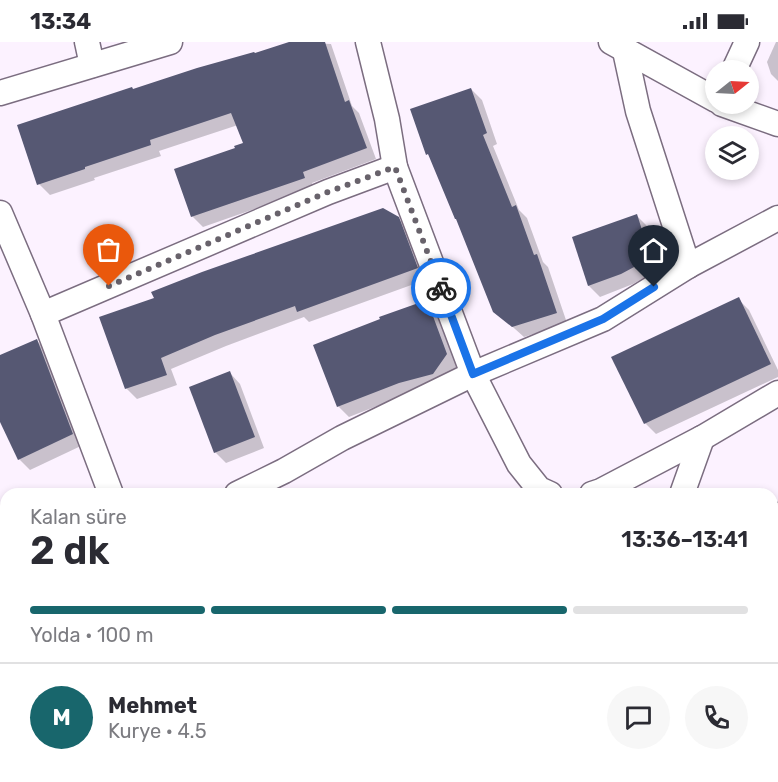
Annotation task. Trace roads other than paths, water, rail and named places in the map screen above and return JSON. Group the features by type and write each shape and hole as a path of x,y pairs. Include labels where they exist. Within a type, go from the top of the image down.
{"street":[{"path":"0,93 90,53 170,42"},
{"path":"368,42 387,119 395,167 473,374 519,464 539,488"},
{"path":"739,60 747,42"},
{"path":"618,47 705,94"},
{"path":"618,47 688,266"},
{"path":"750,114 778,124"},
{"path":"43,314 328,192 395,167"},
{"path":"0,213 43,314 109,488"},
{"path":"249,488 342,438 473,374 603,319 688,266 778,218"},
{"path":"607,488 702,438 778,393"},
{"path":"689,488 702,438"}]}
